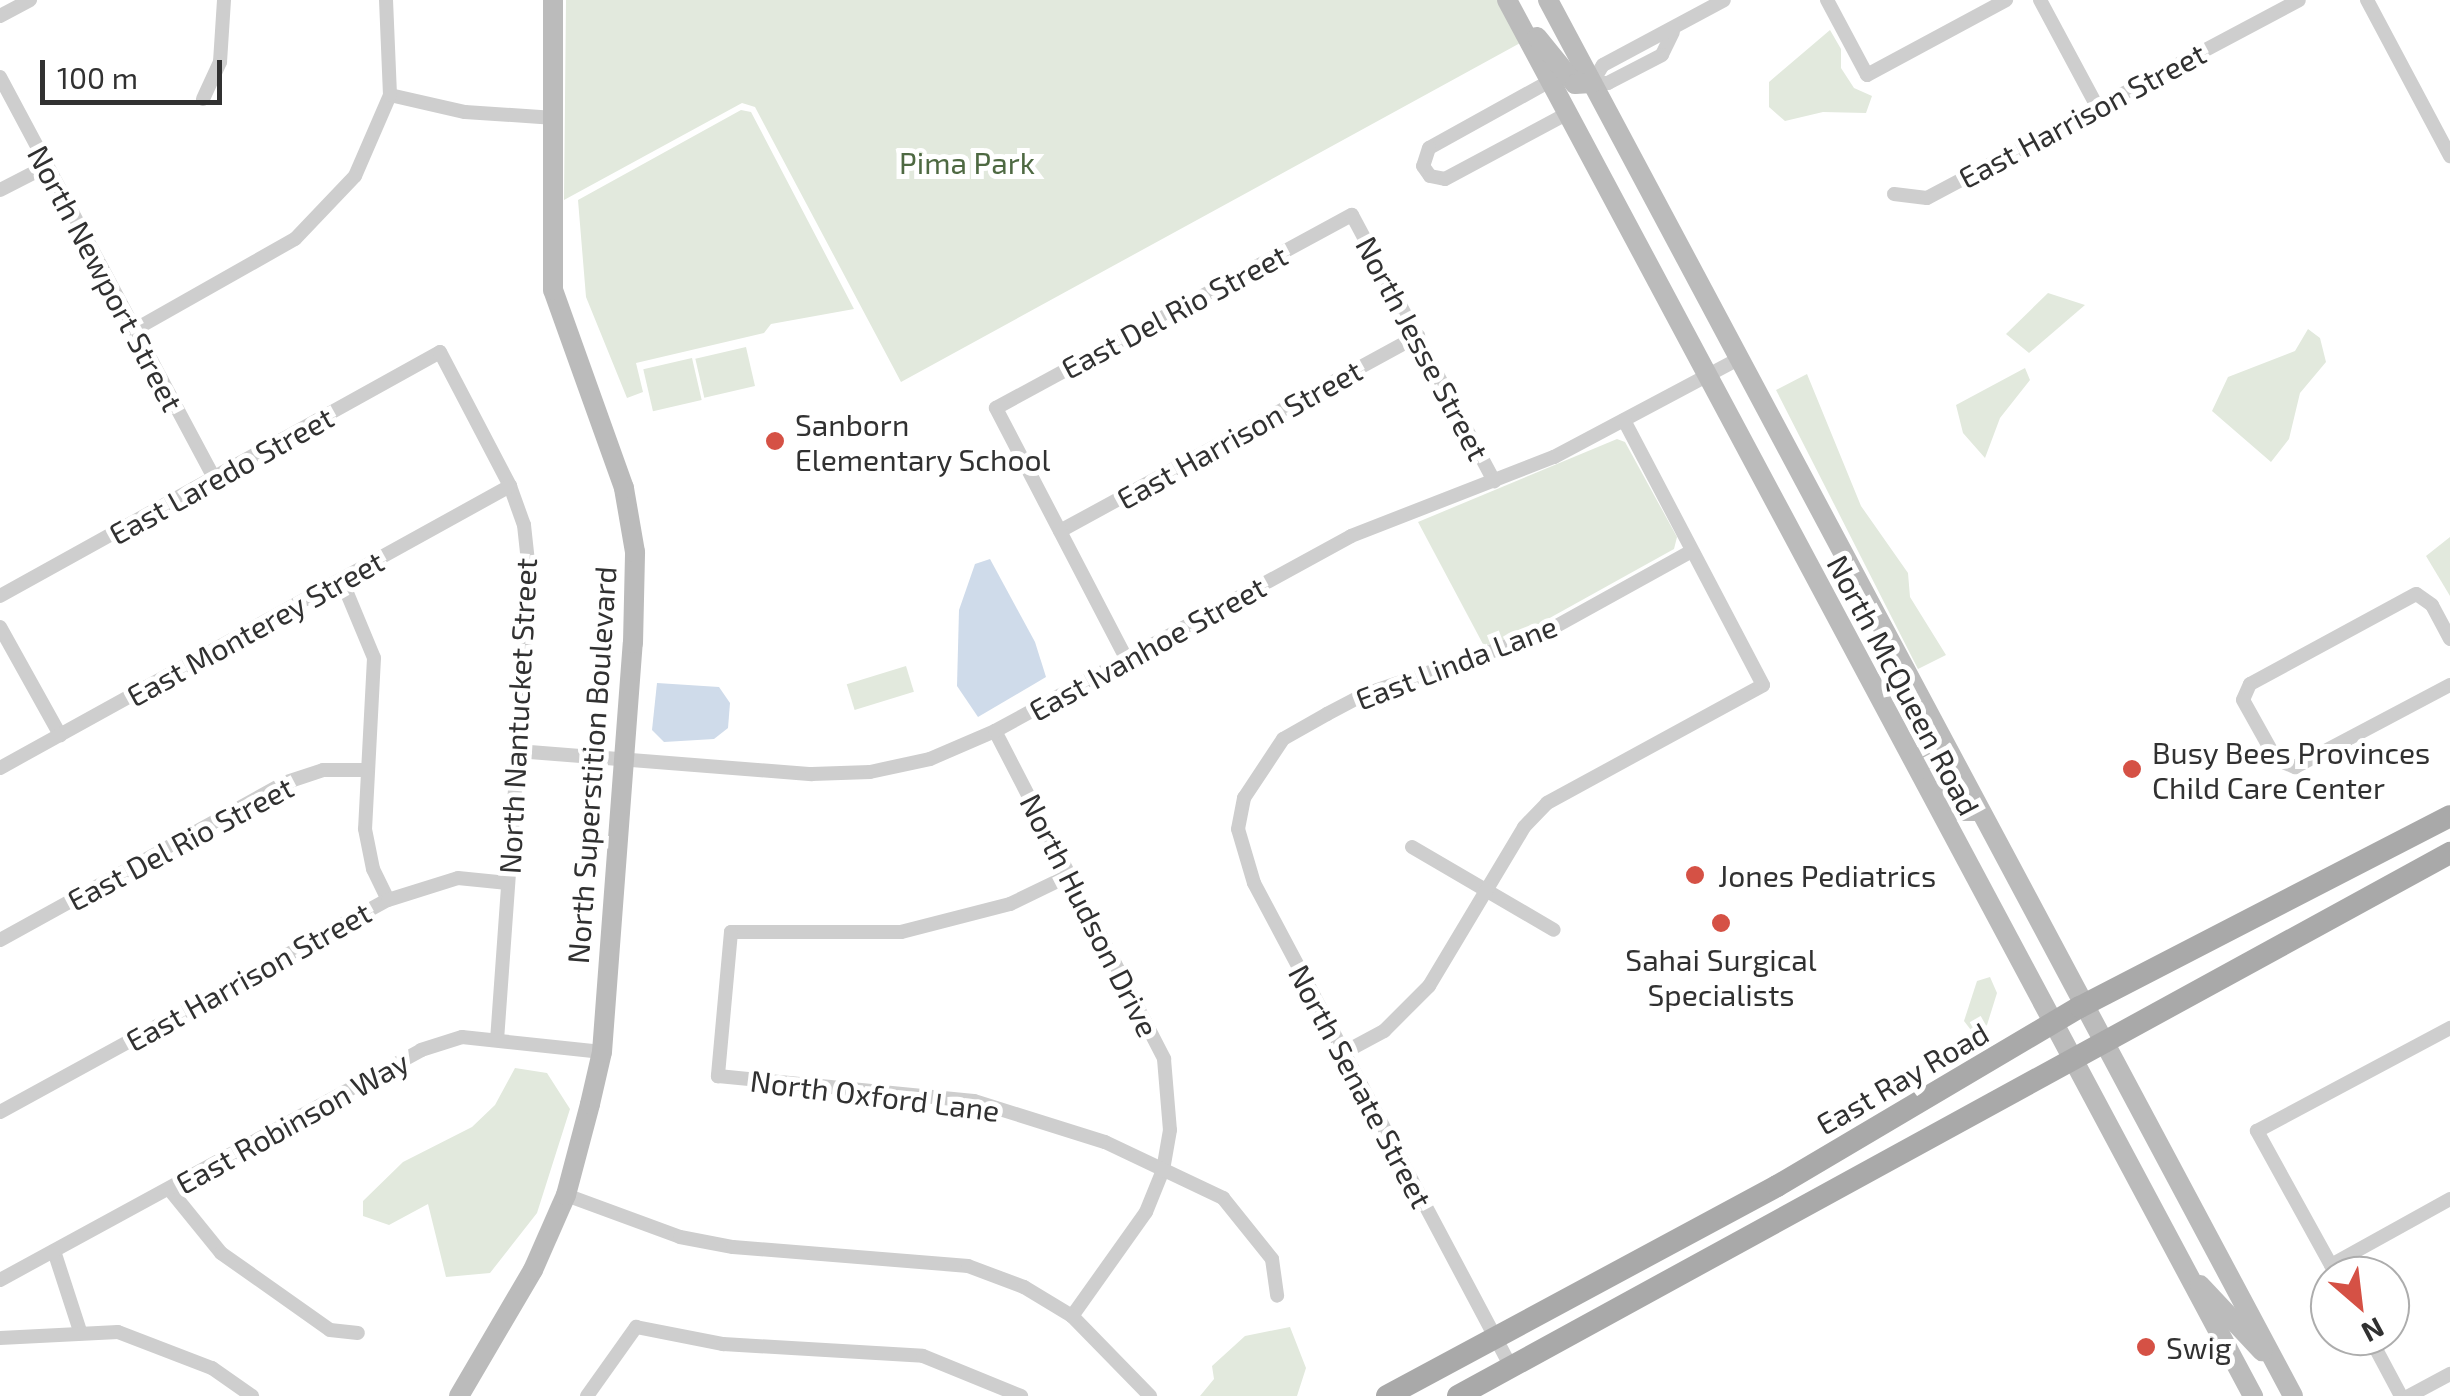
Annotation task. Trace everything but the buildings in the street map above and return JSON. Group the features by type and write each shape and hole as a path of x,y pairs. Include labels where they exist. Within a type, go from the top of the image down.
{"main road":[{"name":"North Superstition Boulevard","path":"458,1396 533,1270 566,1195 602,1052 624,759 635,552 624,488 553,290 553,0"},
{"name":"North McQueen Road","path":"1507,0 2049,1024 2253,1396"},
{"name":"North McQueen Road","path":"1548,0 2080,1007 2293,1396"},
{"path":"1526,36 1541,39 1575,84 1592,83"},
{"path":"1889,722 1960,811 1977,811"},
{"name":"East Ray Road","path":"1387,1396 1497,1340 1873,1130 2080,1007 2450,816"},
{"path":"1458,1396 1764,1231 2099,1041 2450,853"},
{"path":"1764,1231 1771,1216 1834,1173 1873,1130"},
{"path":"2191,1284 2208,1291 2274,1362"}],"street":[{"path":"0,16 30,0"},
{"path":"203,99 220,62 224,0"},
{"path":"134,330 295,239 328,211 355,176 390,96 386,0"},
{"path":"1592,83 1608,84 1662,55 1674,32 1724,0"},
{"path":"1827,0 1866,76 2006,0"},
{"path":"2040,0 2098,108"},
{"name":"East Harrison Street","path":"2266,16 2276,0"},
{"name":"East Harrison Street","path":"1894,194 1926,198 2299,0"},
{"path":"2367,0 2450,156"},
{"name":"North Newport Street","path":"0,77 215,479"},
{"path":"1550,81 1428,148 1423,166 1430,176 1444,178 1568,113"},
{"path":"390,96 465,112 554,118"},
{"path":"0,190 46,166"},
{"name":"North Jesse Street","path":"1352,215 1494,481"},
{"name":"East Del Rio Street","path":"1060,532 996,408 1352,215"},
{"name":"East Harrison Street","path":"1060,532 1418,336"},
{"name":"East Laredo Street","path":"0,596 440,352"},
{"name":"North Nantucket Street","path":"440,352 510,486 524,525 530,580 497,1040"},
{"name":"East Ivanhoe Street","path":"517,751 870,772 930,759 994,731 1352,536 1494,481 1624,420 1738,358"},
{"path":"1343,1053 1410,1009 1484,889 1548,803 1763,685 1624,420"},
{"name":"East Monterey Street","path":"0,768 510,486"},
{"path":"1060,532 1126,658"},
{"name":"East Linda Lane","path":"1244,798 1283,739 1326,714 1363,695 1542,634 1692,552"},
{"path":"342,581 374,658 365,829 388,900"},
{"path":"2450,638 2432,605 2416,594 2250,684 2243,700 2276,760 2295,767 2450,685"},
{"path":"0,626 60,735"},
{"name":"North Hudson Drive","path":"994,731 1164,1060 1170,1130 1164,1170 1146,1212 1072,1316"},
{"name":"East Del Rio Street","path":"0,940 284,783 324,770 367,770"},
{"name":"North Senate Street","path":"1244,798 1242,855 1343,1053 1512,1367"},
{"path":"1412,847 1554,930"},
{"name":"North Oxford Lane","path":"1068,876 1010,904 901,932 731,932 718,1076 974,1101 1064,1126 1223,1198 1248,1224 1272,1259 1277,1296"},
{"name":"East Harrison Street","path":"0,1112 388,900 458,878 508,883"},
{"path":"2326,1256 2256,1131 2450,1028"},
{"name":"East Robinson Way","path":"0,1280 421,1050 462,1037 602,1052"},
{"path":"170,1190 221,1253 330,1330 358,1333"},
{"path":"566,1195 680,1237 734,1247 968,1266 1024,1287 1072,1316 1150,1396"},
{"path":"2357,1256 2450,1199"},
{"path":"54,1251 80,1331"},
{"path":"587,1396 636,1327 722,1344 923,1356 1022,1396"},
{"path":"0,1338 80,1331 162,1345 252,1396"},
{"path":"2380,1356 2401,1396"},
{"path":"2409,1396 2450,1374"}],"green space":[{"name":"Pima Park","path":"566,0 1499,0 1522,42 901,382 755,107 742,103 564,200"},
{"path":"1830,30 1841,49 1841,68 1854,88 1872,96 1866,113 1823,112 1785,121 1769,107 1769,82"},
{"path":"741,110 751,112 854,309 771,324 764,333 636,363 643,392 627,398 586,297 578,200"},
{"path":"2048,293 2085,305 2029,353 2006,334"},
{"path":"2308,329 2320,338 2326,362 2300,393 2289,439 2271,462 2212,411 2228,377 2295,351"},
{"path":"746,347 755,386 704,398 695,359"},
{"path":"692,358 702,400 653,411 643,369"},
{"path":"2025,368 2030,380 2000,418 1985,458 1963,433 1956,405"},
{"path":"1807,374 1861,506 1908,573 1910,597 1946,655 1918,669 1776,390"},
{"path":"1617,439 1625,442 1677,537 1674,549 1521,634 1484,646 1418,522"},
{"path":"2450,537 2450,596 2426,556"},
{"path":"906,666 914,692 855,710 847,684"},
{"path":"1990,977 1997,993 1987,1025 1974,1034 1964,1021 1977,981"},
{"path":"515,1068 547,1073 570,1109 537,1213 490,1273 446,1277 428,1204 389,1225 363,1216 363,1201 403,1162 472,1127 495,1105"},
{"path":"1290,1327 1306,1368 1297,1396 1200,1396 1214,1379 1212,1366 1245,1336"}],"water":[{"path":"990,559 1035,642 1046,677 978,717 957,686 959,610 975,564"},
{"path":"657,683 719,687 730,703 728,728 714,739 664,742 652,730"}],"place":[{"name":"Sanborn Elementary School","path":"775,441"},
{"name":"Busy Bees Provinces Child Care Center","path":"2132,769"},
{"name":"Jones Pediatrics","path":"1695,875"},
{"name":"Sahai Surgical Specialists","path":"1721,923"},
{"name":"Swig","path":"2146,1347"}]}
